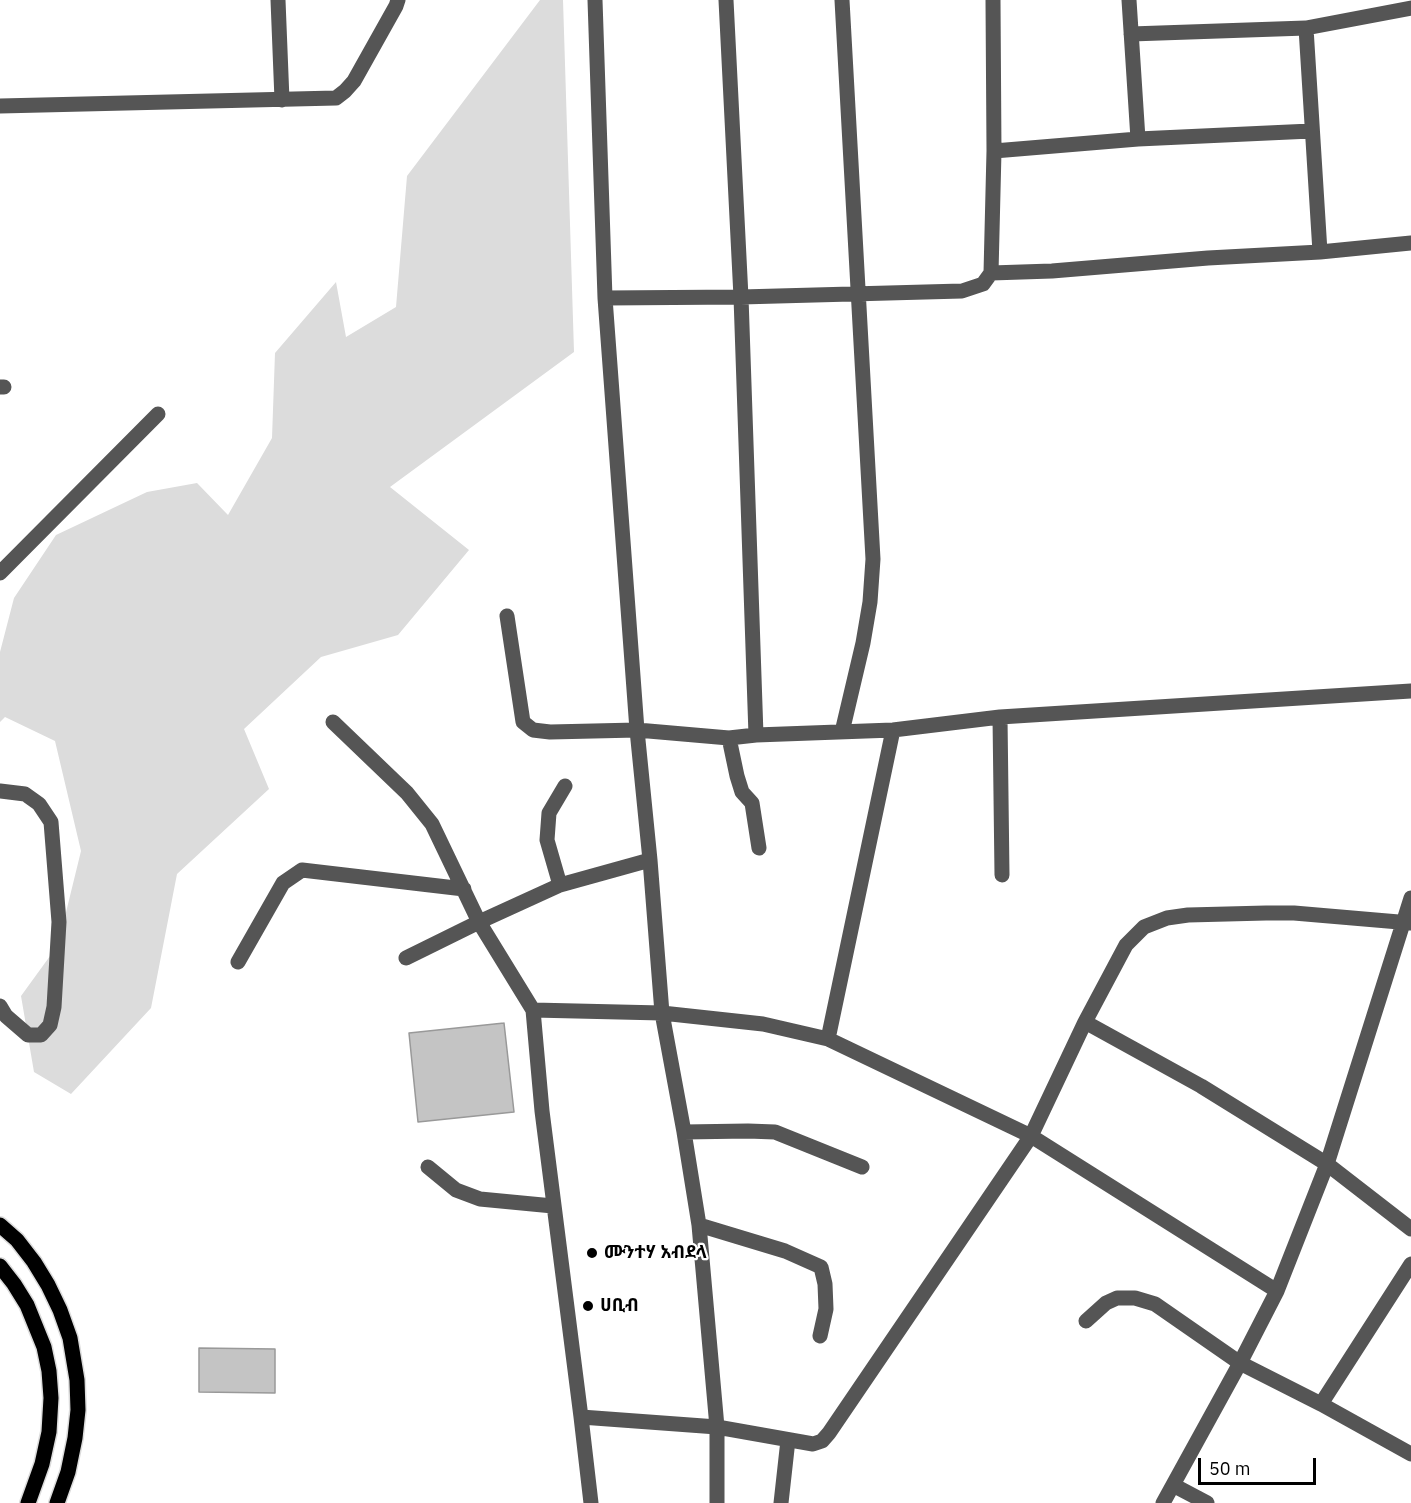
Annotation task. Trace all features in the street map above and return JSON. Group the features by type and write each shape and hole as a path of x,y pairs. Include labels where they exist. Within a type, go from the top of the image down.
{"main road":[{"path":"0,1225 17,1240 34,1262 60,1310 70,1338 77,1380 78,1410 68,1472 57,1503"},
{"path":"0,1266 27,1305 44,1347 49,1371 51,1398 49,1432 42,1464 28,1503"},
{"path":"44,1347 70,1338"}],"street":[{"path":"278,0 282,100"},
{"path":"0,106 336,98 345,92 354,81 398,0"},
{"path":"595,0 605,297 637,730 662,1013 699,1225 717,1427 717,1503"},
{"path":"726,0 741,297 756,735"},
{"path":"842,0 873,559 870,602 863,643 842,732"},
{"path":"605,297 741,297 962,291 982,284 991,273 994,151 993,0"},
{"path":"1129,0 1138,139"},
{"path":"1131,34 1306,28 1411,8"},
{"path":"1306,28 1320,252"},
{"path":"994,151 1138,139 1311,131"},
{"path":"991,273 1052,272 1411,243"},
{"path":"0,573 158,414"},
{"path":"507,616 523,722 533,730 550,732 637,730 729,738 893,730 1000,717 1411,691"},
{"path":"1000,717 1002,875"},
{"path":"333,722 407,793 432,824 479,922 534,1010 542,1111 591,1503"},
{"path":"828,1039 893,730"},
{"path":"729,738 742,792 752,803 759,848"},
{"path":"560,885 548,840 549,813 565,786"},
{"path":"0,790 25,794 39,804 51,822 59,922 54,1007 50,1025 41,1035 28,1035 6,1016 0,1006"},
{"path":"406,958 560,885 650,860"},
{"path":"238,962 283,883 302,870 464,889"},
{"path":"1163,1503 1277,1291 1327,1164 1408,922 1411,898"},
{"path":"581,1417 717,1427 813,1444 822,1441 1031,1136 1085,1022 1126,945 1144,927 1167,918 1188,915 1266,913 1408,922"},
{"path":"534,1010 662,1013 763,1024 828,1039 1031,1136 1277,1291"},
{"path":"1085,1022 1201,1086 1327,1164 1411,1228"},
{"path":"684,1132 775,1132 862,1167"},
{"path":"428,1167 456,1190 480,1199 554,1206"},
{"path":"699,1225 785,1251 821,1267 825,1284 826,1309 820,1336"},
{"path":"1321,1404 1411,1264"},
{"path":"1086,1321 1106,1303 1117,1298 1135,1298 1155,1304 1239,1363 1321,1404 1411,1454"},
{"path":"781,1503 789,1440"},
{"path":"1173,1485 1207,1503"}],"shaded area":[{"path":"540,0 563,0 574,352 390,487 469,550 398,635 321,657 244,729 269,789 177,874 151,1008 71,1094 34,1072 21,996 58,945 81,851 55,741 5,717 0,722 0,652 14,598 56,535 147,492 197,483 228,515 272,438 275,353 336,282 346,337 396,307 407,176"}],"building":[{"path":"504,1023 514,1112 418,1122 409,1033"},
{"path":"199,1348 275,1349 275,1393 199,1392"}],"place":[{"name":"ሙንተሃ አብደላ","path":"592,1253"},
{"name":"ሀቢብ","path":"588,1306"}]}
